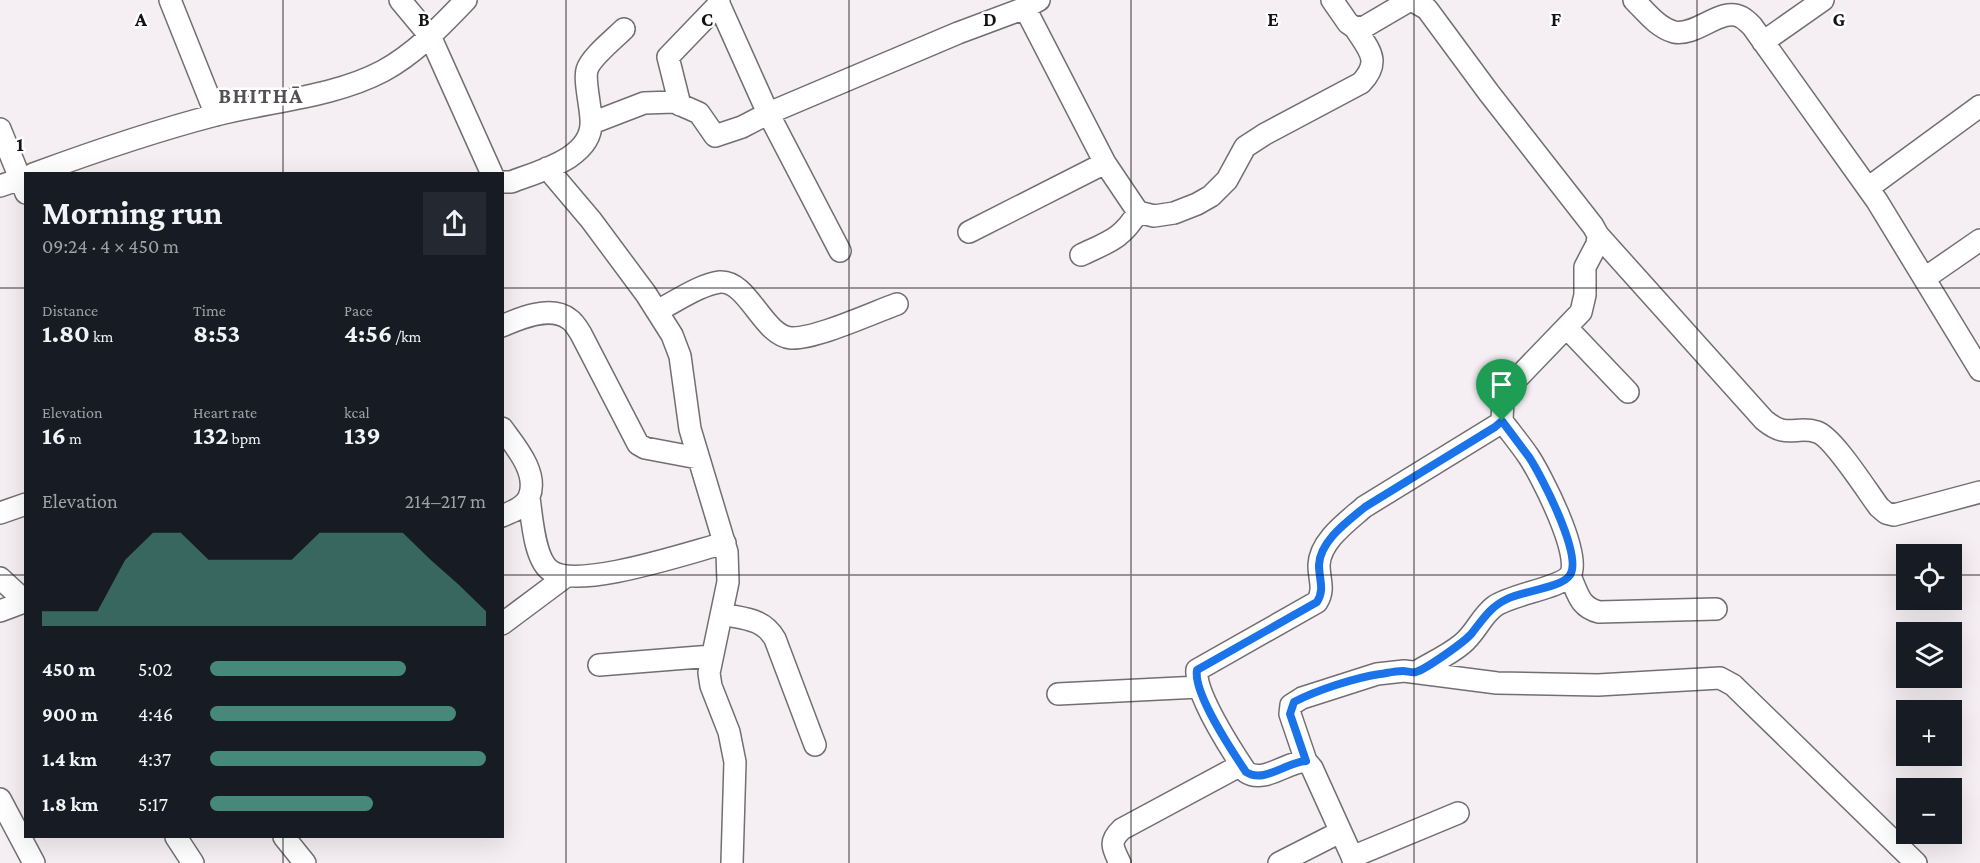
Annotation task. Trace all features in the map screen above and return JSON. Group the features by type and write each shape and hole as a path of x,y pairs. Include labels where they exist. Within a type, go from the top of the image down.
{"street":[{"path":"170,0 216,115"},
{"path":"400,0 430,36 491,172"},
{"path":"46,172 105,148 216,115 354,84 409,56 466,0"},
{"path":"592,123 644,103 674,102 699,113 715,136 742,127 769,113 1032,4 1105,163 1138,212 1154,216 1173,213 1211,196 1227,180 1245,147 1361,83 1370,74 1373,67 1371,53 1356,28 1348,23 1332,0"},
{"path":"1634,0 1656,23 1677,33 1733,14 1752,26 1868,188 1980,370"},
{"path":"1763,42 1823,0"},
{"path":"1356,28 1366,26 1401,3 1413,1 1427,9 1593,226 1598,236 1764,420 1773,428 1784,432 1819,433 1831,442 1879,507 1886,513 1894,515 1980,492"},
{"path":"680,105 668,57 719,2 769,113 840,251"},
{"path":"504,182 511,183 574,156 591,135 587,70 592,60 624,29"},
{"path":"1868,188 1980,106"},
{"path":"0,129 21,182"},
{"path":"969,232 1105,163"},
{"path":"548,168 591,220 657,311 672,335 680,356 690,429 725,543 728,582 709,673 711,686 729,732 735,762 732,863"},
{"path":"1081,255 1118,237 1129,228 1138,212"},
{"path":"1306,761 1293,762 1262,777 1246,772 1202,695 1196,679 1197,670 1317,602 1322,594 1319,563 1323,550 1350,520 1365,507 1485,433 1502,411 1509,387 1581,312 1585,295 1585,267 1597,244 1598,236"},
{"path":"1925,278 1980,240"},
{"path":"657,311 706,286 720,282 729,283 741,292 777,332 789,338 830,329 897,304"},
{"path":"504,325 544,312 569,319 581,334 638,444 645,448 698,458"},
{"path":"1567,328 1628,392"},
{"path":"1416,672 1462,644 1472,634 1483,616 1496,606 1508,598 1561,582 1570,576 1573,567 1568,538 1552,501 1502,411"},
{"path":"504,431 518,449 526,465 531,484 529,498 534,535 542,560 550,570 565,577 604,575 725,543"},
{"path":"504,515 520,508 529,498"},
{"path":"0,513 24,505"},
{"path":"1570,576 1582,603 1589,609 1599,612 1716,609"},
{"path":"504,623 565,577"},
{"path":"0,578 24,601"},
{"path":"0,610 24,602"},
{"path":"722,614 763,624 770,630 815,745"},
{"path":"598,665 712,656"},
{"path":"1458,813 1353,860 1317,777 1306,761 1290,714 1294,702 1377,674 1404,671 1497,683 1598,685 1720,678 1733,685 1916,863"},
{"path":"1058,694 1199,687"},
{"path":"1120,863 1112,843 1114,836 1122,829 1241,765"},
{"path":"0,799 34,863"},
{"path":"1278,863 1340,832"},
{"path":"177,838 193,863"},
{"path":"285,838 305,863"}],"district":[{"name":"BHITHĀ","path":"261,95"}],"route":[{"path":"1502,421 1530,459 1552,501 1568,538 1573,567 1570,576 1561,582 1508,598 1483,616 1472,634 1462,644 1416,672 1377,674 1294,702 1291,705 1290,714 1306,761 1293,762 1262,777 1246,772 1202,695 1196,679 1197,670 1317,602 1322,594 1319,563 1323,550 1350,520 1365,507 1502,421"}]}
